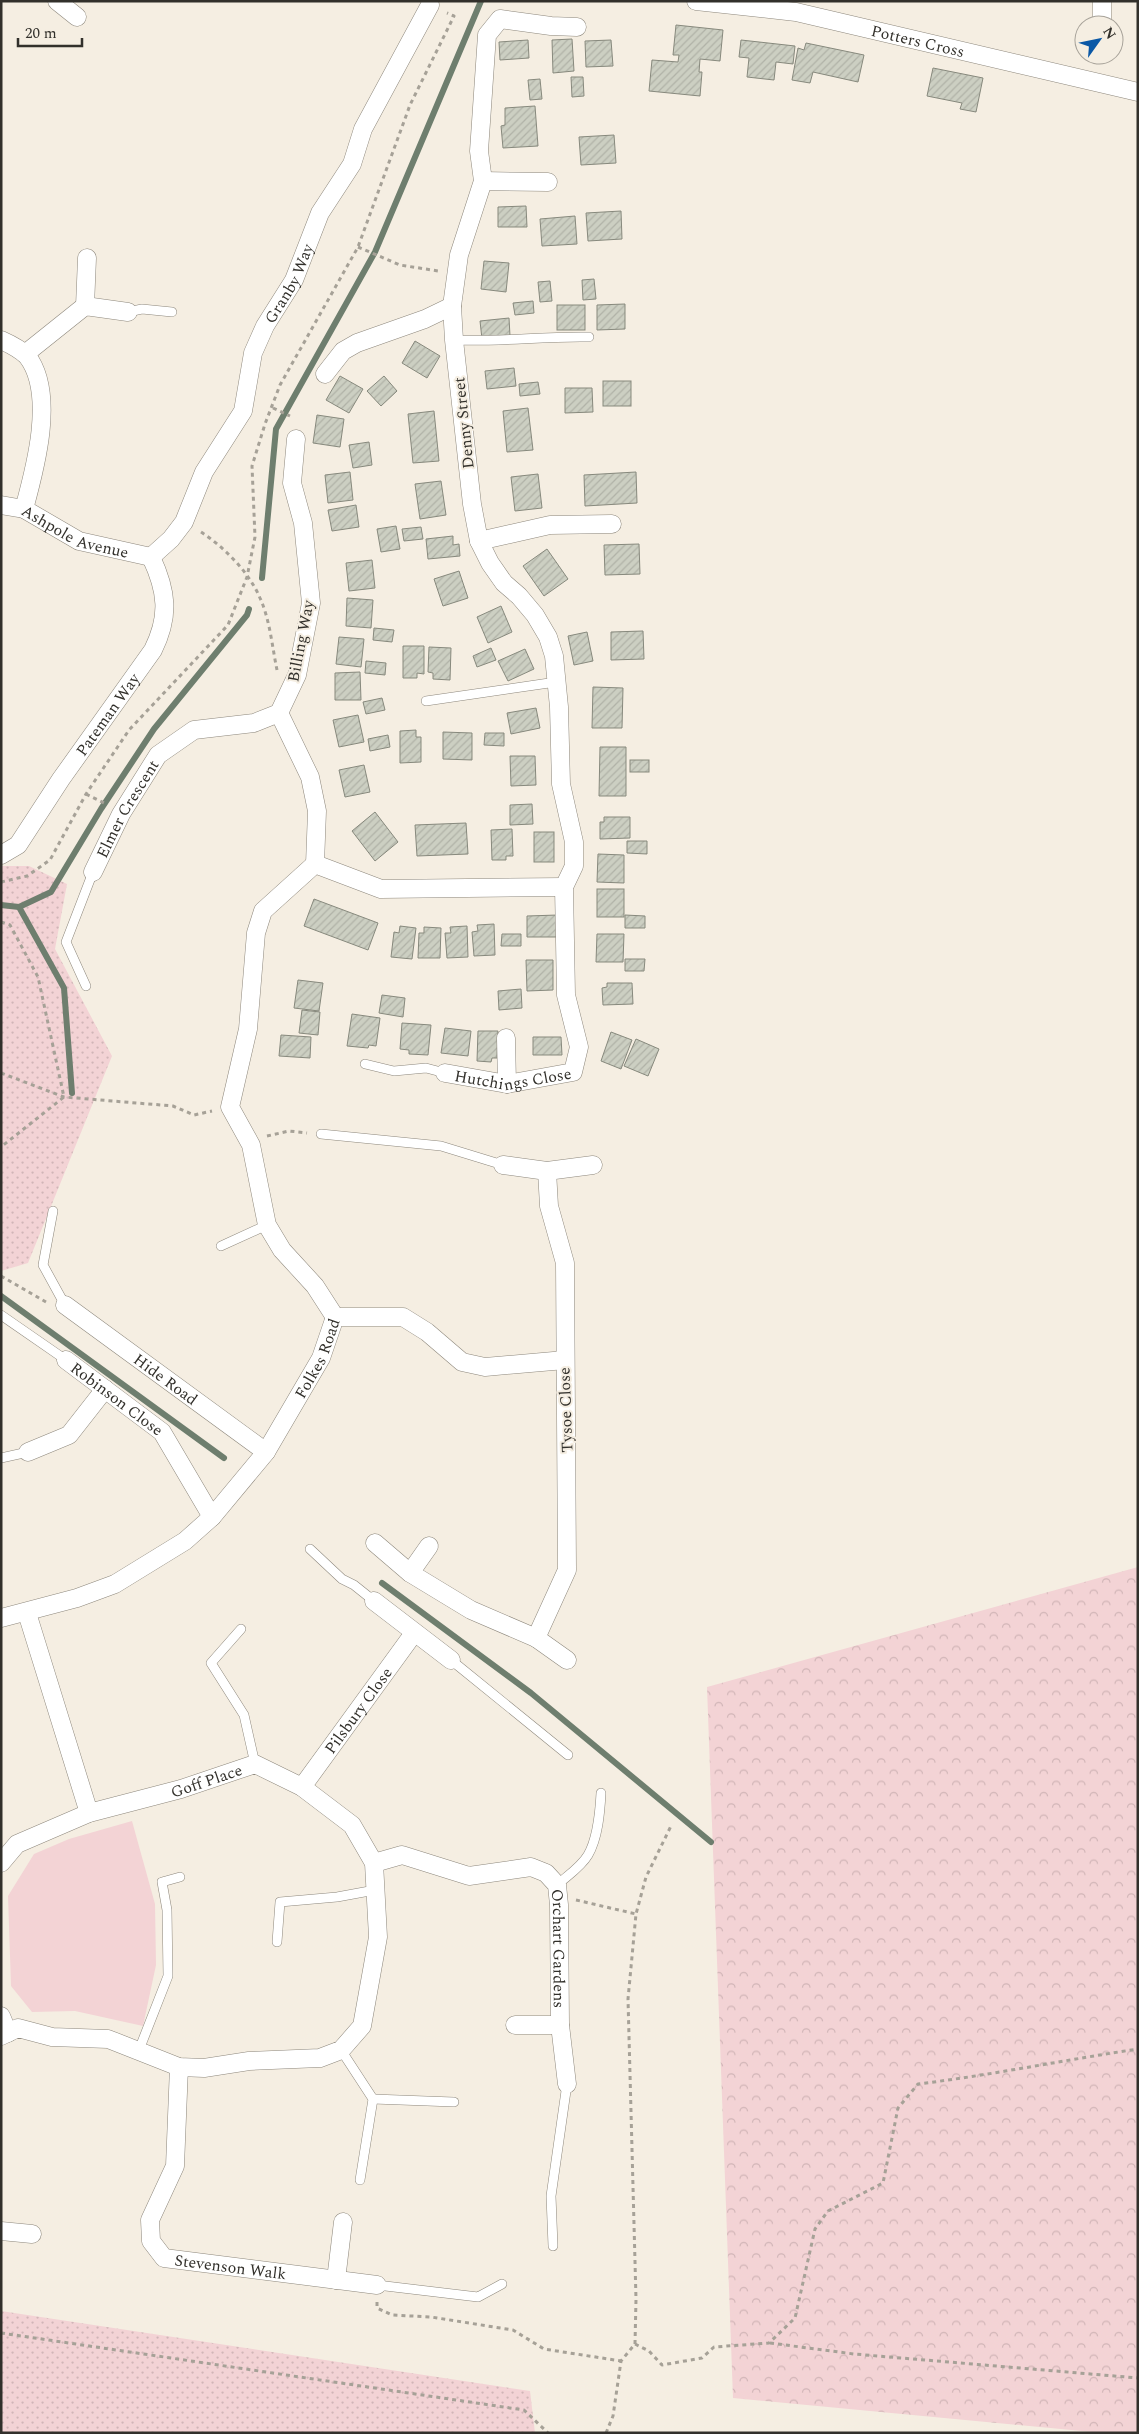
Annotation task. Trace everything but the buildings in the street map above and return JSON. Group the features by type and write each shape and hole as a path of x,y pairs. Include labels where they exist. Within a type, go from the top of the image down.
{"street":[{"path":"57,1 77,17"},
{"name":"Potters Cross","path":"696,1 796,12 1138,92"},
{"path":"1102,1 1102,15"},
{"name":"Granby Way","path":"151,557 171,539 184,522 204,472 243,411 253,353 265,326 294,280 320,214 352,164 363,130 430,5"},
{"name":"Denny Street","path":"564,887 574,866 574,842 561,784 559,707 554,656 548,637 535,615 519,596 504,583 490,563 479,541 472,504 452,306 458,255 483,181 479,151 487,35 500,19 551,26 577,27"},
{"path":"483,181 548,182"},
{"path":"85,306 87,258"},
{"path":"25,354 85,306 128,312"},
{"path":"325,374 343,351 358,343 426,319 452,306"},
{"path":"1,340 25,354 38,378 41,407 37,460 24,509"},
{"name":"Billing Way","path":"282,706 297,675 310,603 303,523 292,483 296,439"},
{"name":"Ashpole Avenue","path":"1,505 24,509 79,540 151,557"},
{"path":"479,541 550,525 612,524"},
{"name":"Pateman Way","path":"1,855 18,845 61,779 156,644 162,632 165,610 164,591 151,557"},
{"path":"230,1107 248,1029 256,933 263,911 315,864 317,811 310,777 282,706"},
{"name":"Elmer Crescent","path":"93,872 121,814 158,755 194,730 254,723 282,706"},
{"path":"315,864 381,889 564,887"},
{"name":"Hutchings Close","path":"445,1073 507,1084 573,1072 579,1047 566,995 564,887"},
{"path":"506,1038 507,1084"},
{"name":"Folkes Road","path":"1,1618 77,1598 115,1584 185,1541 212,1517 266,1452 321,1358 335,1317 315,1286 282,1250 267,1225 251,1145 230,1107"},
{"path":"503,1165 547,1171 593,1165"},
{"path":"547,1171 550,1206 565,1263 564,1360"},
{"name":"Hide Road","path":"65,1305 266,1452"},
{"name":"Tysoe Close","path":"335,1317 403,1317 427,1332 462,1362 485,1367 564,1360 567,1459 567,1570 536,1638"},
{"name":"Robinson Close","path":"66,1360 162,1432 212,1517"},
{"path":"28,1452 69,1435 104,1389"},
{"path":"375,1543 410,1573 471,1610 536,1638 567,1660"},
{"path":"410,1573 429,1546"},
{"path":"374,1601 451,1660"},
{"path":"27,1612 90,1813"},
{"name":"Pilsbury Close","path":"302,1787 414,1633"},
{"name":"Goff Place","path":"1,1863 17,1844 90,1813 181,1789 255,1764 302,1787 352,1825 374,1864"},
{"name":"Orchart Gardens","path":"374,1864 402,1855 469,1876 531,1867 546,1873 557,1890 560,2025 566,2084"},
{"path":"1,2016 5,2035 18,2028 52,2037 108,2039 179,2067 204,2068 249,2061 320,2058 341,2050 362,2026 378,1937 374,1864"},
{"path":"515,2025 560,2025"},
{"name":"Stevenson Walk","path":"179,2067 175,2166 150,2220 151,2241 164,2258 377,2285"},
{"path":"336,2280 343,2222"},
{"path":"1,2231 32,2234"}],"lane":[{"path":"128,312 142,309 172,312"},
{"path":"454,340 478,341 550,336 589,337"},
{"path":"426,701 556,682"},
{"path":"86,986 66,942 93,872"},
{"path":"365,1064 394,1071 426,1068 445,1073"},
{"path":"321,1134 441,1146 503,1165"},
{"path":"53,1211 43,1265 65,1305"},
{"path":"221,1246 267,1225"},
{"path":"1,1315 66,1360"},
{"path":"1,1458 28,1452"},
{"path":"310,1549 342,1579 354,1585 374,1601"},
{"path":"241,1629 211,1663 244,1715 255,1764"},
{"path":"451,1660 568,1755"},
{"path":"557,1890 588,1854 600,1811 601,1793"},
{"path":"139,2050 168,1976 167,1910 162,1882 180,1877"},
{"path":"277,1942 280,1902 337,1897 375,1890"},
{"path":"341,2050 372,2099 360,2180"},
{"path":"553,2246 551,2196 566,2084"},
{"path":"372,2099 454,2102"},
{"path":"377,2285 478,2297 502,2284"}],"path":[{"path":"1,882 27,876 50,860 86,794 129,730 228,625 248,577 255,536 252,466 265,424 273,408 280,384 358,247 410,105 454,16 430,5"},
{"path":"358,247 382,259 400,265 456,273"},
{"path":"273,408 290,416"},
{"path":"184,522 218,543 248,577 260,596 267,615 282,706"},
{"path":"86,794 97,800"},
{"path":"1,922 10,925 38,978 64,1097"},
{"path":"1,1073 64,1097 173,1106 194,1115 230,1107"},
{"path":"1,1147 64,1097"},
{"path":"251,1145 267,1136 289,1131 321,1134"},
{"path":"1,1276 44,1301 65,1305"},
{"path":"606,2433 613,2416 621,2361 635,2344 636,2289 628,1999 636,1914 646,1877 671,1826"},
{"path":"557,1890 636,1914"},
{"path":"769,2343 795,2318 815,2229 828,2211 883,2182 898,2108 918,2084 996,2074 1138,2049"},
{"path":"377,2285 376,2308 392,2315 430,2317 513,2330 544,2349 621,2361"},
{"path":"1,2333 524,2410 548,2433"},
{"path":"635,2344 649,2351 662,2365 702,2358 714,2347 769,2343 854,2354 1138,2378"}],"green space":[{"path":"1,866 29,866 67,884 55,949 112,1056 28,1263 1,1271"},
{"path":"1138,1567 1138,2433 1103,2433 733,2398 707,1687"},
{"path":"132,1821 155,1904 156,1965 143,2026 75,2011 32,2012 11,1986 8,1896 34,1854 69,1839"},
{"path":"1,2311 530,2391 535,2433 1,2433"}],"waterway":[{"path":"262,578 276,429 375,252 481,1"},
{"path":"72,1093 64,988 19,907 51,892 101,809 154,729 247,615 249,609"},
{"path":"1,905 19,907"},
{"path":"1,1296 224,1458"},
{"path":"382,1583 531,1693 711,1842"}]}
